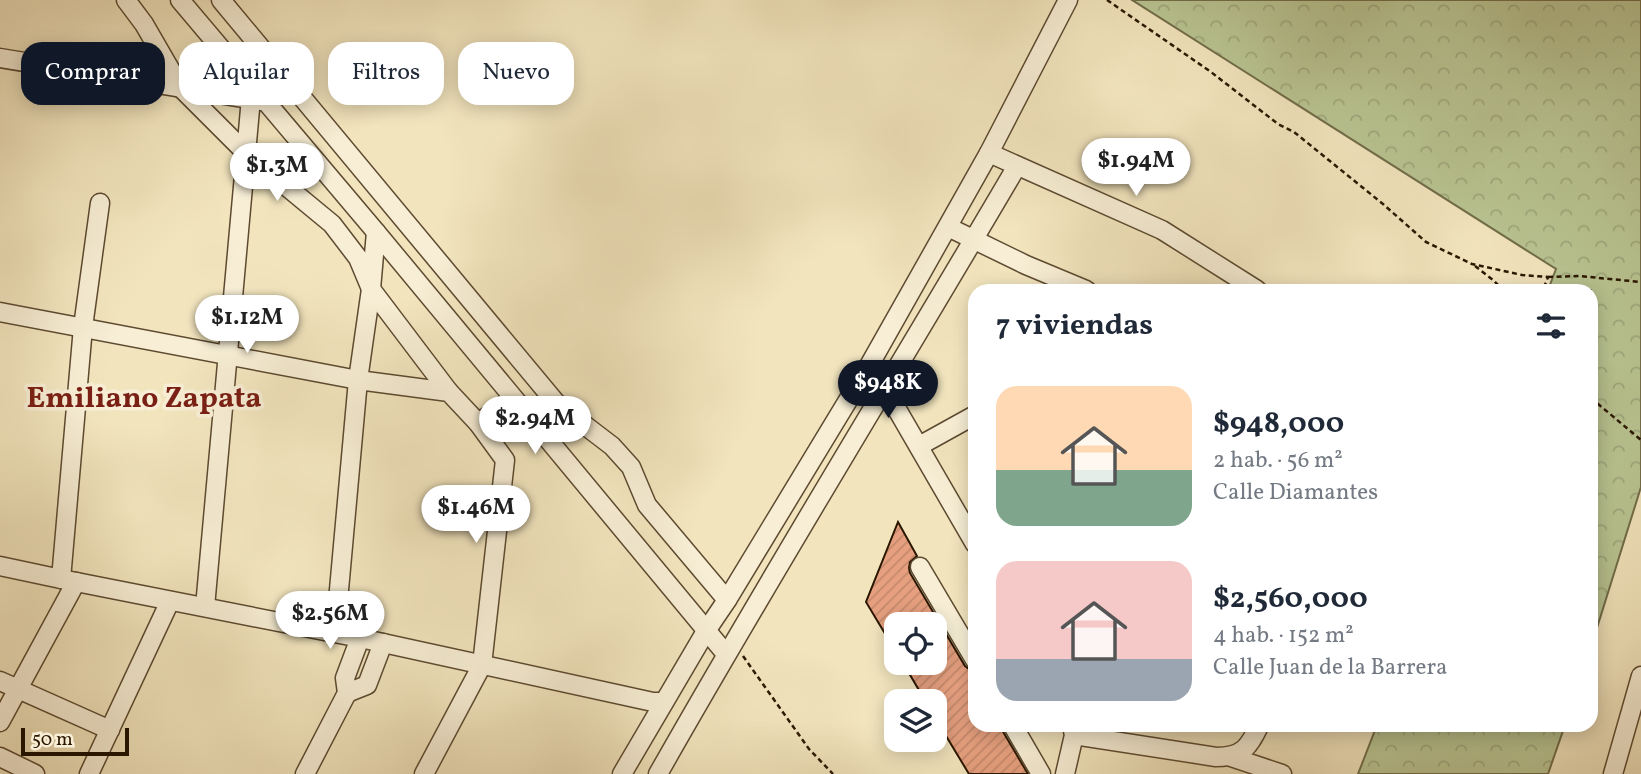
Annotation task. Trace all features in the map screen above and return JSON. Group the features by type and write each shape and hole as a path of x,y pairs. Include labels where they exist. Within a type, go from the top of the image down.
{"street":[{"path":"126,0 144,24 179,85"},
{"path":"180,0 214,42"},
{"path":"622,774 706,631 870,364 989,153 1068,0"},
{"path":"226,7 254,42"},
{"path":"0,58 179,88"},
{"path":"198,105 246,153 332,224 358,258 371,289 449,392 478,423 505,460 482,665 424,774"},
{"path":"205,607 246,153 254,105"},
{"path":"265,105 376,232 706,631 729,649"},
{"path":"307,105 557,404 612,446 631,467 647,505 727,600"},
{"path":"989,153 1162,230 1248,284"},
{"path":"658,774 729,649 1017,166"},
{"path":"0,722 69,581 83,327 100,203"},
{"path":"948,227 973,241 1072,284"},
{"path":"360,638 337,622 358,380 376,232"},
{"path":"0,312 358,380 449,392"},
{"path":"870,364 919,446 968,520"},
{"path":"478,423 512,398"},
{"path":"919,446 968,419"},
{"path":"0,566 360,638 653,702 664,702"},
{"path":"920,567 968,648"},
{"path":"89,774 170,601"},
{"path":"305,774 347,693 345,678 360,638"},
{"path":"347,693 367,685 383,643"},
{"path":"1613,774 1641,676"},
{"path":"0,681 110,730"},
{"path":"1017,732 1041,774"},
{"path":"1065,774 1072,732"},
{"path":"1083,732 1224,757 1282,774"},
{"path":"1224,757 1243,751 1256,732"},
{"path":"0,757 35,774"}],"path":[{"path":"1107,0 1211,72 1278,124 1294,132 1426,242 1472,264 1497,284"},
{"path":"1472,264 1522,275 1579,276 1641,282"},
{"path":"1545,284 1548,277"},
{"path":"1598,403 1641,440"},
{"path":"729,649 832,774"}],"green space":[{"path":"1132,0 1641,0 1641,487 1598,625 1598,284 1550,284 1556,269"},
{"path":"1374,732 1563,732 1548,774 1358,774"}],"building":[{"path":"898,522 917,556 910,562 910,573 933,612 884,612 884,632 866,602"},
{"path":"947,636 968,668 968,732 1003,732 1028,774 969,774 947,738 947,689 918,689 910,675 947,675"}],"district":[{"name":"Emiliano Zapata","path":"144,399"}]}
